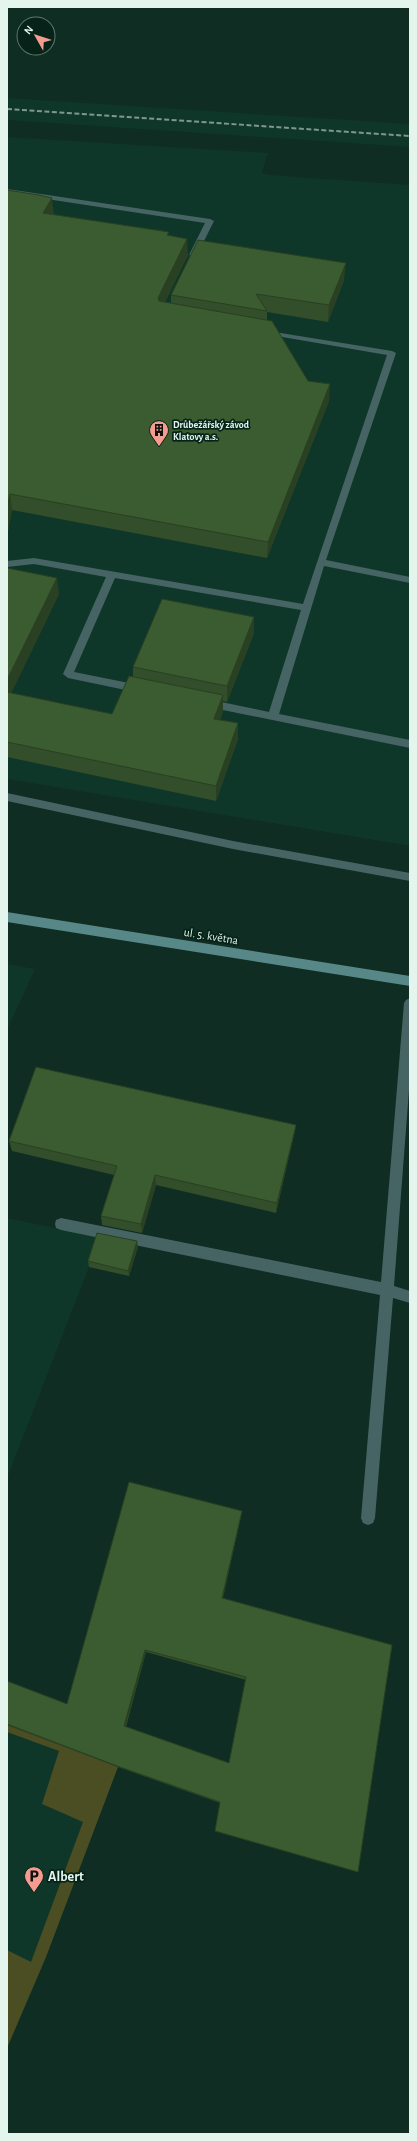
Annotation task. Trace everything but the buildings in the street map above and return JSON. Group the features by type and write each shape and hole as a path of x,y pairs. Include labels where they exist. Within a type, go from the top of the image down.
{"street":[{"name":"ul. 5. května","path":"7,917 410,981"}],"lane":[{"path":"7,191 210,221 190,261"},
{"path":"258,331 392,353 321,562 273,716"},
{"path":"7,564 34,561 307,608"},
{"path":"321,562 410,580"},
{"path":"112,574 68,674 152,691"},
{"path":"197,701 410,744"},
{"path":"7,797 233,845 410,877"},
{"path":"368,1518 410,1003"},
{"path":"61,1224 387,1290 410,1297"}],"shaded area":[{"path":"7,98 410,124 410,147 7,120"},
{"path":"7,137 268,153 262,173 269,175 410,185 410,846 7,779"},
{"path":"7,964 35,969 7,1030"},
{"path":"7,1218 98,1237 89,1267 7,1478"},
{"name":"Albert","path":"7,1725 118,1767 46,1957 7,2048"},
{"path":"7,1725 118,1767 46,1957 7,2048 7,1950 31,1962 83,1822 42,1804 59,1751 7,1732"}],"railway":[{"path":"7,109 410,136"}],"place":[{"name":"Drůbežářský závod Klatovy a.s.","path":"159,447"},
{"name":"Albert","path":"34,1893"}]}
